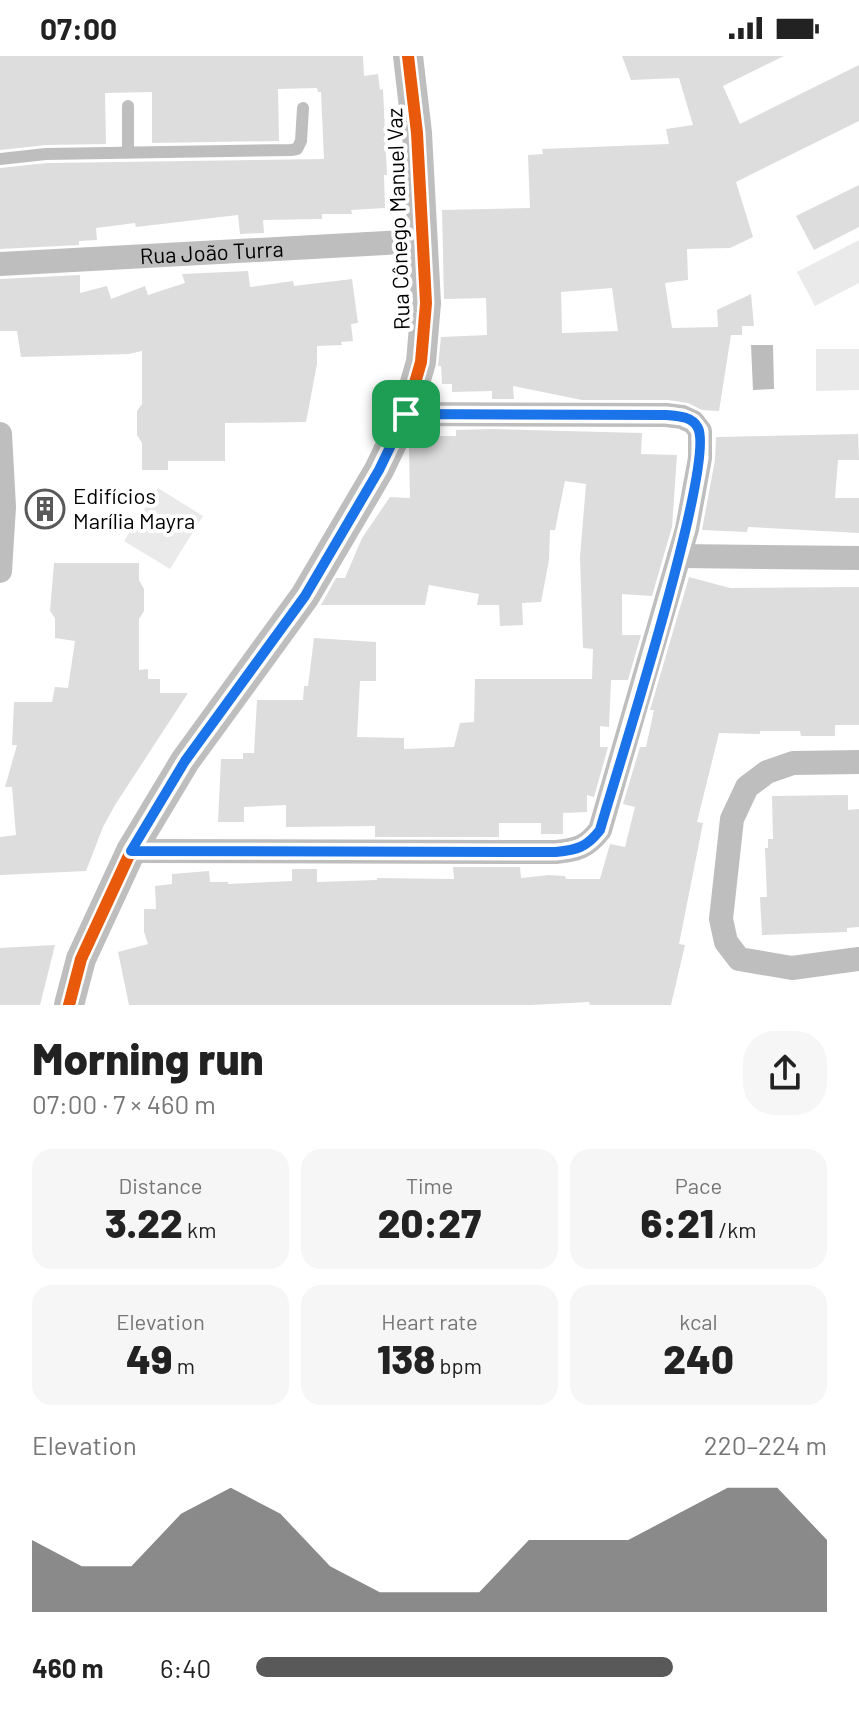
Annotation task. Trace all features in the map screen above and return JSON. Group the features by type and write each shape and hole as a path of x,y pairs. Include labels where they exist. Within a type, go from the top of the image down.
{"street":[{"name":"Rua Cônego Manuel Vaz","path":"69,1005 81,959 131,851 185,761 305,596 379,470 406,414 421,362 426,303 417,133 408,56"},
{"name":"Rua João Turra","path":"0,264 422,241"},
{"path":"131,851 556,852 578,850 590,843 600,830 679,556 700,458 700,431 693,422 682,417 406,414"},
{"path":"0,434 4,507 0,571"},
{"path":"679,556 859,558"},
{"path":"859,762 793,763 767,772 747,787 732,819 721,919 726,942 739,959 792,968 859,959"}],"lane":[{"path":"128,106 128,153"},
{"path":"0,159 46,154 297,149 301,141 303,108"}],"shaded area":[{"path":"859,240 859,283 815,306 797,272"},
{"path":"751,345 773,345 774,389 753,390"},
{"path":"816,349 859,349 859,390 816,391"},
{"path":"158,488 203,516 170,569 124,541"}],"building":[{"path":"0,56 363,56 364,76 378,74 380,90 383,89 387,175 384,175 385,208 351,210 352,214 322,214 322,219 263,220 264,233 240,234 238,215 136,227 135,223 96,228 97,240 79,241 79,245 0,249 0,168 47,163 324,159 321,92 317,88 278,89 279,141 152,143 152,92 105,93 106,144 0,150"},
{"path":"622,56 784,56 723,86 740,124 859,65 859,121 736,182 753,237 730,248 687,249 688,280 665,283 672,328 718,327 717,310 751,294 754,326 742,326 742,335 731,335 719,411 702,410 688,403 668,400 582,400 513,386 514,399 492,399 492,391 452,392 452,384 442,384 441,366 438,366 441,337 487,335 486,298 444,299 442,210 530,208 528,155 543,154 542,149 669,144 666,129 693,125 679,78 631,80","holes":["612,288 618,331 562,333 561,292"]},
{"path":"859,185 859,227 814,250 796,216"},
{"path":"248,271 250,287 293,281 294,286 352,279 358,323 351,324 353,341 341,342 342,345 317,346 317,364 306,422 225,423 225,461 168,461 168,470 142,470 137,411 142,404 142,351 21,357 17,331 0,331 0,279 80,275 80,293 107,286 111,299 145,286 148,295 185,283 182,274"},
{"path":"456,430 642,433 641,454 677,455 672,527 652,596 622,594 622,635 641,635 628,680 611,680 609,727 600,726 600,747 608,747 594,797 587,795 587,812 563,813 563,834 541,834 541,823 499,823 499,837 375,837 375,826 286,827 286,805 244,807 244,822 218,822 221,759 243,759 243,753 254,753 257,700 303,700 304,686 308,686 314,638 376,642 376,681 360,681 357,737 404,738 404,749 454,747 460,723 474,722 475,679 592,679 593,649 583,648 580,557 586,484 565,481 555,530 550,530 549,560 541,602 522,603 523,625 500,626 499,605 477,605 479,594 429,585 425,605 321,605 336,578 345,578 362,538 390,497 410,498 409,449 415,436 456,436"},
{"path":"858,434 859,460 838,460 835,498 859,498 859,533 748,527 747,532 702,530 715,460 716,437"},
{"name":"Edifícios Marília Mayra","path":"35,495 56,495 56,523 34,523"},
{"path":"54,563 139,563 144,611 139,619 139,670 148,669 148,679 160,679 160,693 188,693 115,805 86,871 0,875 0,837 16,835 12,787 5,787 17,745 12,745 14,702 52,702 55,687 68,688 75,641 55,638 55,618 50,611"},
{"path":"689,577 730,588 859,587 859,725 835,725 835,736 801,736 800,731 719,733 697,822 703,823 679,944 685,945 671,1005 590,1005 589,1002 530,1005 129,1005 118,952 148,944 144,932 144,909 156,909 155,886 172,884 172,874 209,871 210,882 228,884 292,881 292,869 317,869 317,882 377,878 454,879 453,867 520,867 521,878 549,875 565,876 566,879 600,879 610,844 625,847 635,807 623,804 640,747 646,747 654,710 650,710"},
{"path":"848,795 848,810 859,809 859,927 847,928 847,932 762,935 760,897 767,897 765,848 768,848 768,839 773,839 772,796"},
{"path":"55,945 40,1005 0,1005 0,948"}],"cycle path":[{"path":"69,1005 81,959 131,851 185,761 305,596 379,470 406,414 421,362 426,303 417,133 408,56"},
{"path":"131,851 556,852 581,847 600,830 687,529 700,458 700,431 693,422 666,415 406,414"}],"place":[{"name":"Edifícios Marília Mayra","path":"45,509"}],"route":[{"path":"406,414 666,415 693,422 700,431 700,458 687,529 600,830 590,843 578,850 556,852 131,851 185,761 305,596 379,470 406,414"}]}
